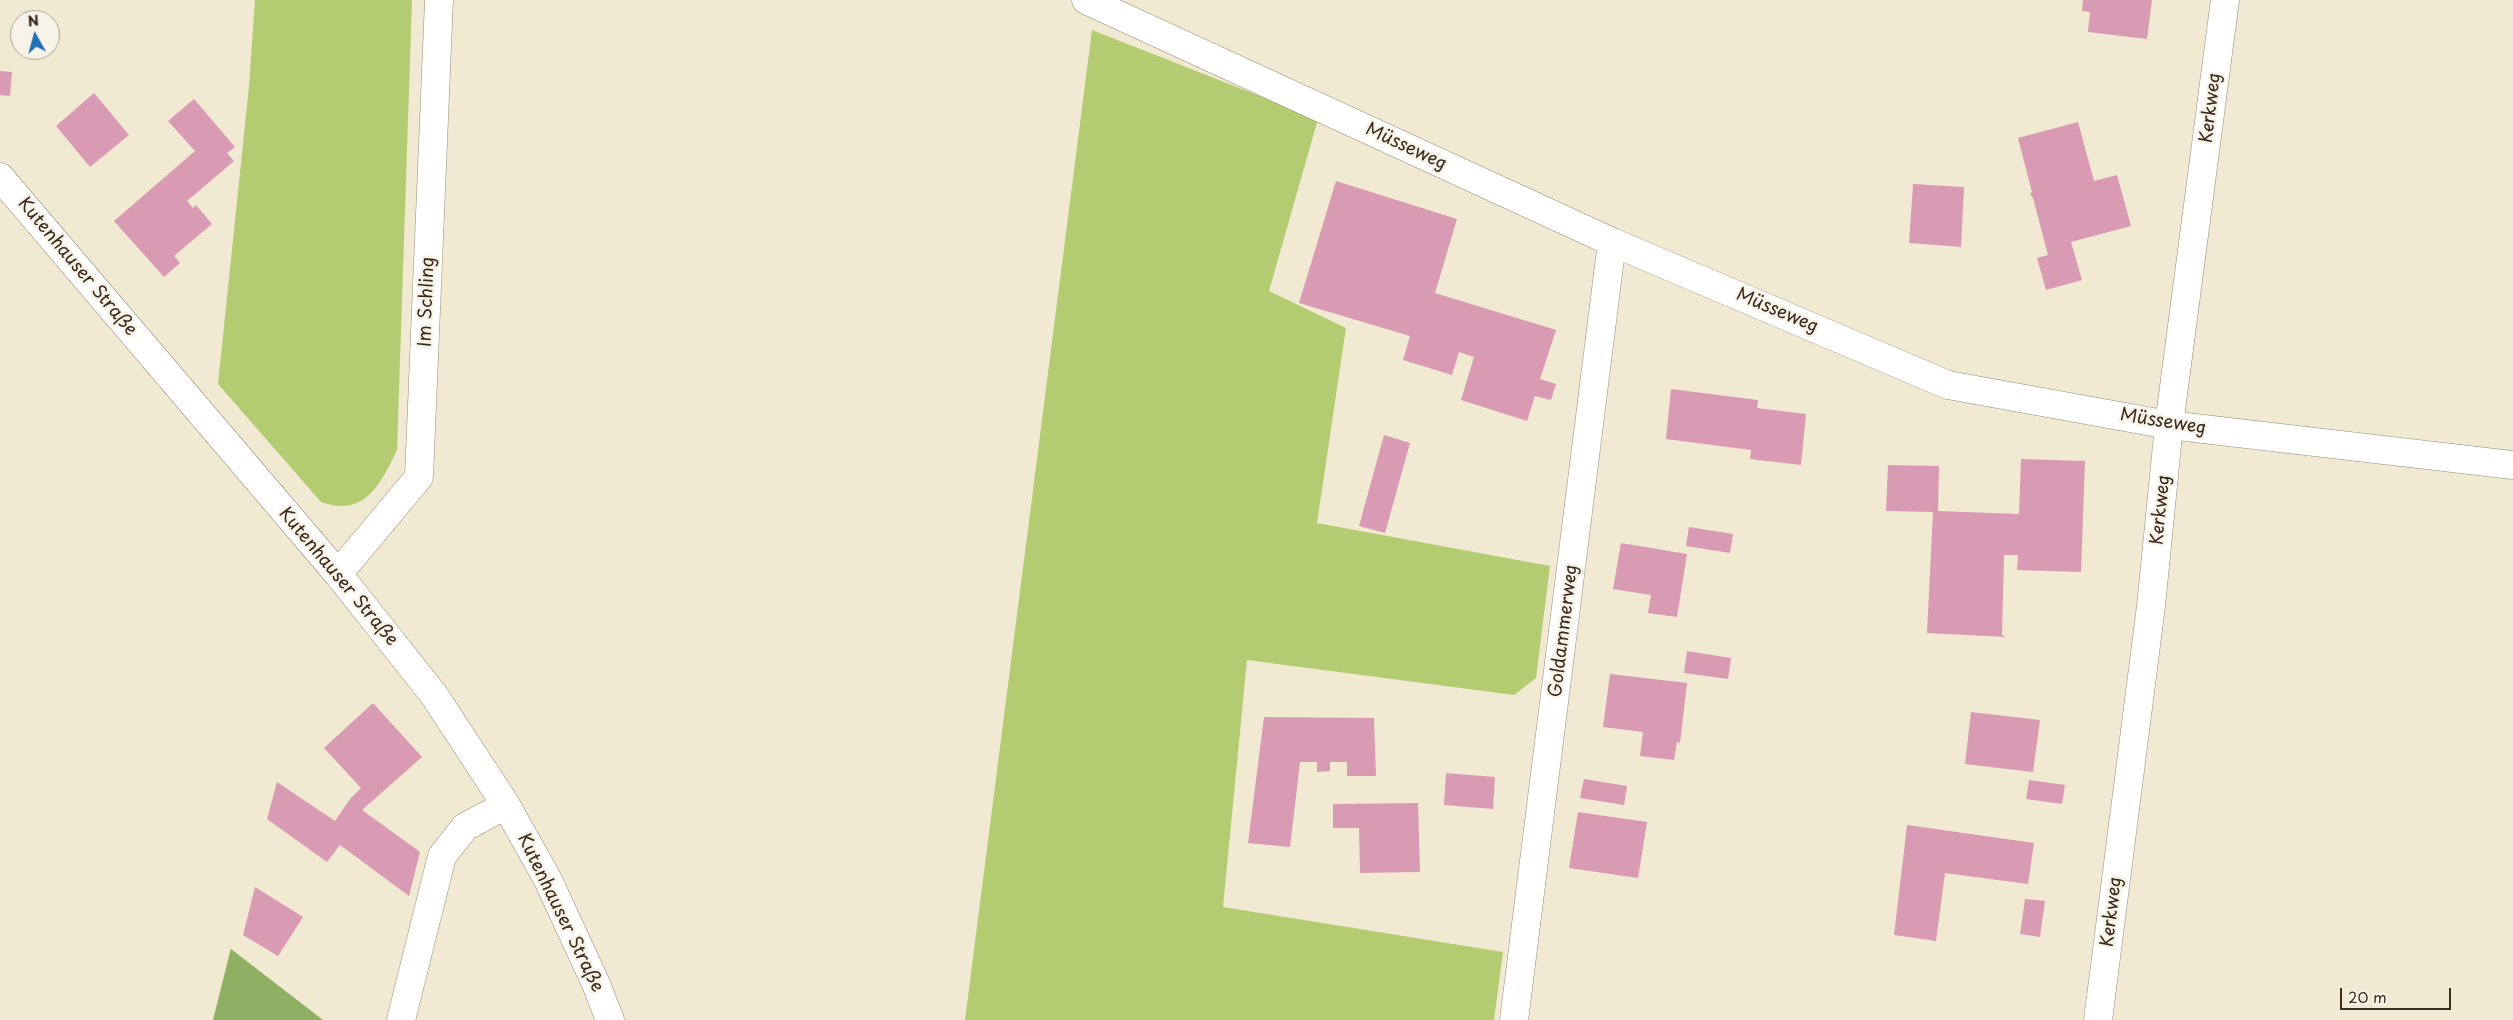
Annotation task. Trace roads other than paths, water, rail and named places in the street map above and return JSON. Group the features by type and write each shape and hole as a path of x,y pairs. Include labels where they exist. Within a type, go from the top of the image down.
{"street":[{"name":"Im Schling","path":"338,574 419,477 439,0"},
{"name":"Müsseweg","path":"1086,0 1612,242 1948,385 2169,425 2513,463"},
{"name":"Kerkweg","path":"2098,1020 2151,606 2169,425 2225,0"},
{"name":"Kutenhauser Straße","path":"0,177 338,574 434,694 506,805 548,880 596,984 610,1020"},
{"name":"Goldammerweg","path":"1514,1020 1612,242"},
{"path":"401,1020 442,856 465,827 506,805"}]}
